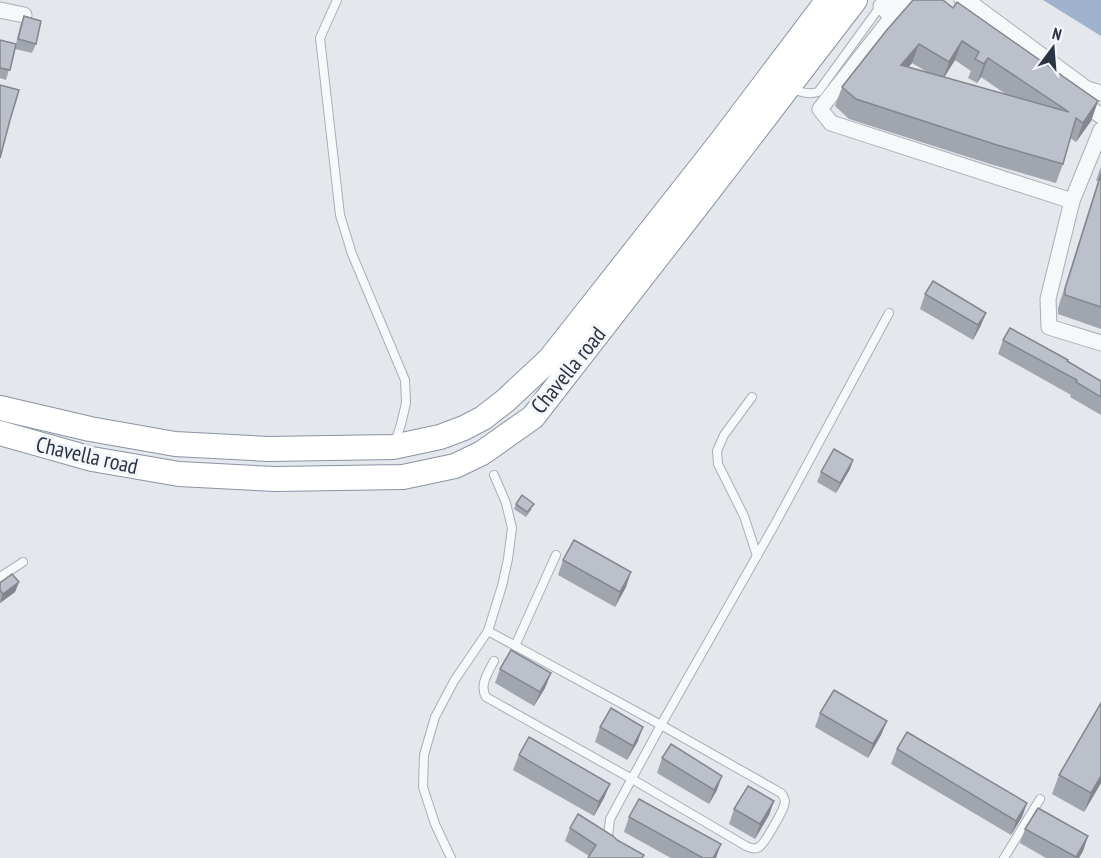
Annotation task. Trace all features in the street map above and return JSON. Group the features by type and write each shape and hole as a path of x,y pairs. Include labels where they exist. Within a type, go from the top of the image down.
{"highway":[{"name":"Chavella road","path":"0,408 90,429 175,444 268,449 393,447 440,437 464,428 483,418 506,401 550,359 720,143 828,0"},
{"name":"Chavella road","path":"0,433 92,459 179,474 275,479 403,477 454,466 482,453 533,417 855,0"}],"street":[{"path":"892,6 820,109 831,123 1072,201"},
{"path":"957,8 976,7 1088,89 1101,93"},
{"path":"0,10 24,15"},
{"path":"1063,89 1101,116"},
{"path":"1101,130 1072,201 1047,299 1049,327 1101,342"}],"lane":[{"path":"338,0 320,38 340,215 352,254 405,380 406,403 393,447"},
{"path":"788,88 805,93 818,92 892,6"},
{"path":"615,848 608,836 610,819 758,556 889,313"},
{"path":"752,397 724,435 717,451 718,464 744,516 758,556"},
{"path":"451,858 435,824 423,787 424,755 435,717 454,681 488,631 502,586 512,528 506,503 494,475"},
{"path":"514,645 556,555"},
{"path":"0,577 23,562"},
{"path":"488,631 781,793 785,799 784,806 764,843 759,848 752,849 486,698 483,688 494,661"},
{"path":"1004,858 1040,799"}],"water":[{"path":"1043,0 1101,0 1101,36"}],"building":[{"path":"913,0 943,0 953,8 957,2 1098,101 1083,123 1076,118 1063,164 856,99 842,87","holes":["962,41 979,52 975,59 984,64 988,58 1069,112 901,65 919,44 949,62"]},
{"path":"24,16 41,21 36,44 18,39"},
{"path":"0,40 16,44 10,70 0,68"},
{"path":"0,85 19,90 0,158"},
{"path":"1101,174 1101,307 1065,295 1065,289"},
{"path":"933,281 986,313 978,325 925,294"},
{"path":"1010,328 1101,381 1101,397 1076,382 1077,380 1003,340"},
{"path":"834,449 853,460 840,483 821,472"},
{"path":"522,495 534,504 527,512 516,504"},
{"path":"574,540 631,572 620,592 563,560"},
{"path":"12,574 19,582 3,594 0,590 0,583"},
{"path":"511,650 551,673 540,692 500,669"},
{"path":"834,690 887,721 873,744 820,713"},
{"path":"1101,703 1101,776 1091,793 1059,775"},
{"path":"611,708 643,727 633,746 600,727"},
{"path":"907,732 1027,803 1016,821 897,749"},
{"path":"529,737 610,784 599,802 519,755"},
{"path":"671,744 722,776 714,790 662,758"},
{"path":"748,786 774,801 760,824 734,809"},
{"path":"639,799 721,844 713,858 703,858 629,817"},
{"path":"1038,808 1088,836 1076,857 1025,829"},
{"path":"578,814 644,855 642,858 588,858 596,845 570,828"}]}
